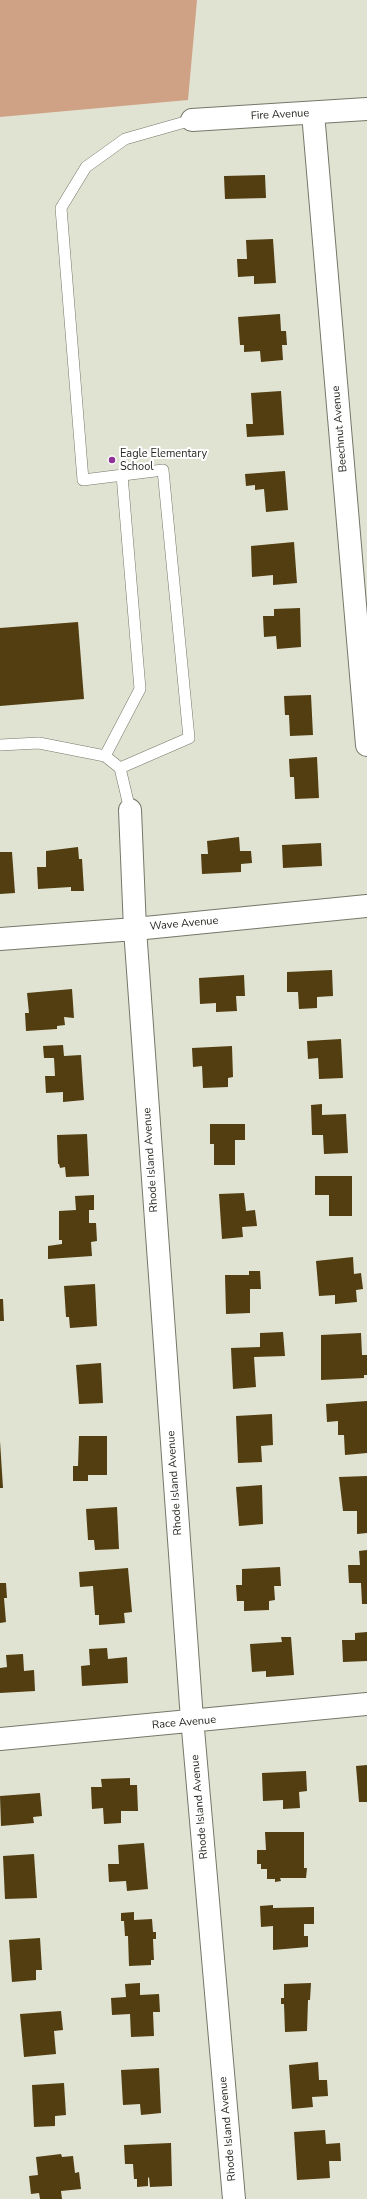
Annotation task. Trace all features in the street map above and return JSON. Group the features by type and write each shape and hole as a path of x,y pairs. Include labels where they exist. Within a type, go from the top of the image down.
{"street":[{"name":"Fire Avenue","path":"192,120 367,109"},
{"name":"Beechnut Avenue","path":"313,113 367,745"},
{"name":"Rhode Island Avenue","path":"130,810 135,929 192,1722 234,2199"},
{"name":"Wave Avenue","path":"0,939 135,929 367,906"},
{"name":"Race Avenue","path":"0,1739 192,1722 367,1704"}],"lane":[{"path":"0,745 39,744 105,756 120,768 189,738 163,470 83,480 61,208 86,167 125,139 192,120"},
{"path":"105,756 140,690 122,475"},
{"name":"Rhode Island Avenue","path":"120,768 130,810"}],"shaded area":[{"path":"0,0 197,0 188,100 0,117"}],"building":[{"path":"265,175 266,198 225,199 224,176"},
{"path":"273,239 276,283 254,284 254,276 238,277 237,259 247,259 246,240"},
{"path":"280,314 281,331 286,331 287,345 282,345 283,360 261,362 260,351 244,352 244,345 240,345 238,317"},
{"path":"281,391 284,435 247,437 246,424 253,424 251,393"},
{"path":"285,471 288,510 266,512 264,489 255,490 255,485 246,486 245,474"},
{"path":"294,542 297,583 273,585 273,575 252,577 251,546"},
{"path":"300,608 301,647 277,649 276,636 264,637 263,616 274,616 274,609"},
{"path":"78,622 84,699 0,706 0,628"},
{"path":"311,695 313,735 290,736 289,715 285,715 284,696"},
{"path":"317,757 319,798 295,799 294,777 290,777 289,759"},
{"path":"239,837 240,851 251,851 252,863 241,864 241,872 202,874 201,854 208,854 207,841"},
{"path":"321,843 322,866 283,868 282,845"},
{"path":"78,847 79,859 82,859 84,891 71,891 71,887 38,889 37,867 46,867 46,851"},
{"path":"0,852 12,852 15,893 0,894"},
{"path":"332,970 333,996 317,997 317,1008 299,1009 298,992 287,992 287,972"},
{"path":"244,975 245,996 236,996 237,1011 216,1012 216,1003 200,1004 199,978"},
{"path":"72,989 74,1018 64,1017 65,1025 57,1026 57,1029 26,1031 25,1013 29,1013 27,993"},
{"path":"341,1039 343,1078 319,1079 318,1058 308,1059 307,1041"},
{"path":"63,1045 64,1056 81,1055 84,1100 63,1102 63,1092 46,1093 45,1076 55,1076 54,1058 44,1058 43,1046"},
{"path":"232,1046 233,1077 228,1078 228,1087 203,1088 202,1066 193,1067 192,1048"},
{"path":"322,1104 322,1115 346,1114 348,1153 324,1154 323,1135 312,1135 311,1105"},
{"path":"210,1124 245,1124 245,1140 235,1140 235,1165 214,1165 214,1144 210,1144"},
{"path":"87,1134 89,1176 66,1177 65,1167 60,1168 58,1164 57,1135"},
{"path":"315,1176 352,1176 352,1216 329,1216 329,1195 315,1195"},
{"path":"244,1193 246,1211 255,1210 257,1226 242,1227 243,1237 222,1239 219,1194"},
{"path":"94,1195 94,1210 89,1210 89,1223 96,1223 97,1241 91,1242 92,1256 48,1259 48,1246 62,1244 62,1240 59,1240 59,1211 76,1210 75,1196"},
{"path":"353,1257 354,1274 361,1273 363,1289 356,1290 357,1302 335,1304 335,1295 319,1296 316,1261"},
{"path":"249,1271 260,1271 261,1289 250,1289 250,1313 226,1314 225,1275 249,1275"},
{"path":"95,1284 97,1326 70,1328 69,1317 66,1317 64,1286"},
{"path":"0,1299 3,1299 4,1321 0,1321"},
{"path":"283,1332 285,1356 254,1357 256,1387 233,1389 231,1348 260,1347 260,1333"},
{"path":"361,1333 362,1355 367,1355 367,1375 364,1375 364,1378 321,1380 321,1335"},
{"path":"101,1363 103,1403 79,1404 76,1365"},
{"path":"367,1401 367,1453 345,1455 344,1435 338,1435 338,1421 327,1422 326,1404"},
{"path":"272,1414 273,1445 261,1446 262,1462 238,1463 236,1416"},
{"path":"79,1436 107,1436 107,1475 88,1475 88,1481 73,1481 73,1466 78,1466"},
{"path":"0,1441 3,1488 0,1488"},
{"path":"367,1476 367,1533 357,1534 357,1511 343,1511 339,1477"},
{"path":"262,1485 263,1524 239,1526 236,1487"},
{"path":"117,1507 119,1549 95,1550 94,1540 88,1540 86,1509"},
{"path":"367,1550 367,1604 362,1604 361,1583 349,1583 348,1565 360,1565 359,1551"},
{"path":"280,1567 281,1586 274,1586 275,1600 269,1601 269,1610 244,1611 244,1601 237,1601 236,1585 242,1585 242,1569"},
{"path":"128,1568 132,1612 124,1613 125,1623 99,1625 99,1615 95,1615 93,1586 80,1587 79,1572"},
{"path":"0,1583 6,1583 7,1598 4,1598 6,1622 0,1623"},
{"path":"367,1632 367,1661 343,1662 342,1640 355,1640 355,1633"},
{"path":"281,1637 291,1637 294,1675 266,1677 266,1671 252,1672 250,1644 282,1642"},
{"path":"107,1648 108,1659 127,1657 128,1683 82,1686 81,1666 90,1665 89,1649"},
{"path":"23,1654 24,1671 34,1670 35,1691 0,1693 0,1668 7,1667 6,1655"},
{"path":"367,1765 367,1802 359,1802 356,1766"},
{"path":"306,1771 307,1791 299,1792 300,1808 283,1809 283,1800 263,1801 262,1773"},
{"path":"130,1778 130,1785 137,1785 138,1811 121,1811 121,1823 104,1824 103,1808 92,1809 91,1787 102,1787 101,1779"},
{"path":"40,1793 42,1816 33,1817 34,1823 1,1826 0,1796"},
{"path":"265,1832 304,1832 304,1868 307,1868 306,1878 280,1878 281,1881 275,1882 275,1879 267,1879 267,1869 261,1869 261,1864 257,1864 257,1850 266,1850"},
{"path":"144,1843 148,1889 127,1891 126,1881 109,1882 108,1864 119,1864 118,1845"},
{"path":"34,1854 37,1898 5,1899 3,1856"},
{"path":"273,1905 273,1908 314,1907 314,1924 304,1924 304,1936 308,1936 308,1947 273,1950 273,1926 261,1927 260,1906"},
{"path":"134,1912 134,1920 152,1919 153,1932 156,1932 156,1939 153,1939 154,1960 151,1960 151,1965 129,1966 128,1936 125,1936 124,1921 121,1921 121,1913"},
{"path":"40,1938 42,1970 36,1970 36,1980 12,1982 9,1940"},
{"path":"140,1983 140,1995 159,1994 160,2012 153,2012 154,2036 131,2037 130,2014 112,2015 111,1998 126,1997 125,1984"},
{"path":"311,1983 310,2000 308,2000 307,2031 285,2032 284,2004 281,2004 281,1998 284,1998 284,1984"},
{"path":"61,2011 63,2030 54,2031 56,2054 24,2057 20,2014"},
{"path":"318,2062 319,2080 327,2080 328,2096 312,2097 313,2107 292,2109 289,2065"},
{"path":"159,2068 161,2113 141,2115 140,2104 123,2105 121,2070"},
{"path":"64,2083 66,2115 55,2116 55,2126 34,2127 32,2085"},
{"path":"325,2130 326,2144 340,2143 341,2161 329,2161 330,2178 297,2180 294,2132"},
{"path":"171,2143 172,2186 150,2187 149,2177 148,2186 137,2187 137,2179 134,2179 133,2164 125,2164 124,2145"},
{"path":"61,2154 62,2157 73,2156 75,2173 79,2172 81,2189 61,2191 62,2199 40,2199 39,2193 31,2194 29,2176 38,2175 36,2157"}],"place":[{"name":"Eagle Elementary School","path":"112,460"}]}
